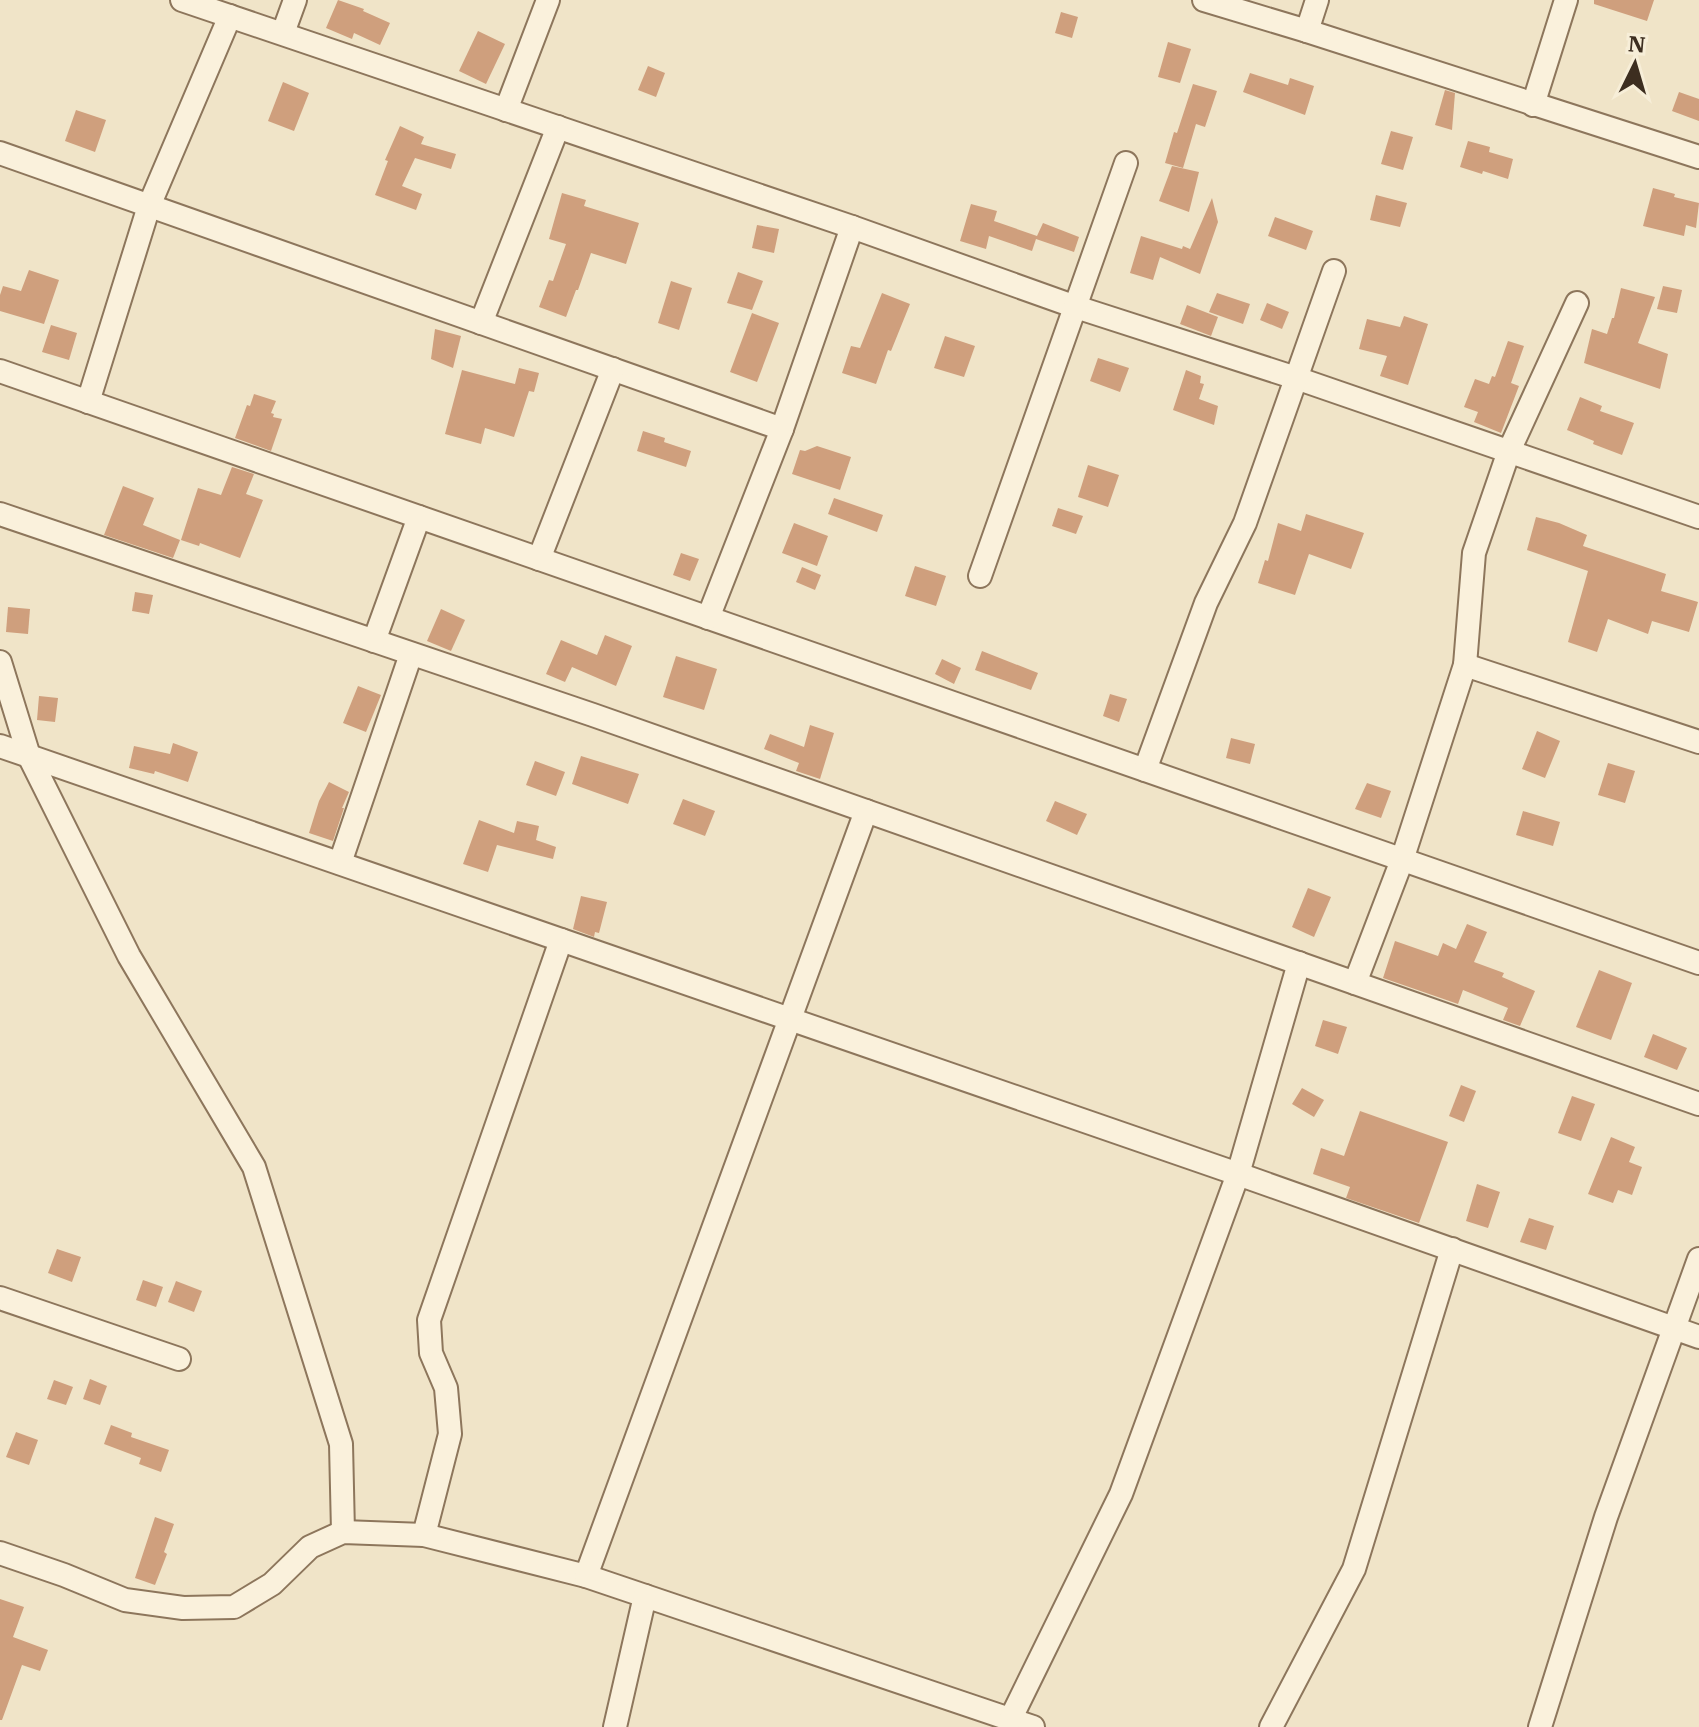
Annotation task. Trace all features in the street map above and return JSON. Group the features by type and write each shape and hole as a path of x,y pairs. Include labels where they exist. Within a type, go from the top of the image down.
{"street":[{"path":"182,0 1699,517"},
{"path":"283,33 295,0"},
{"path":"506,110 548,0"},
{"path":"1204,0 1699,157"},
{"path":"1307,31 1317,0"},
{"path":"1533,105 1566,0"},
{"path":"88,402 149,206 230,16"},
{"path":"481,323 558,127"},
{"path":"0,153 782,429"},
{"path":"980,576 1126,163"},
{"path":"708,618 782,429 852,227"},
{"path":"1145,770 1206,603 1245,523 1334,271"},
{"path":"1355,983 1402,860 1465,665 1474,553 1509,451 1577,303"},
{"path":"539,559 613,369"},
{"path":"0,371 1699,963"},
{"path":"0,514 866,811 1699,1104"},
{"path":"374,641 419,517"},
{"path":"340,863 411,654"},
{"path":"0,662 29,756 129,956 254,1167 341,1444 343,1532"},
{"path":"1465,665 1699,742"},
{"path":"0,746 1238,1174 1699,1337"},
{"path":"586,1576 866,811"},
{"path":"424,1535 450,1434 446,1388 431,1353 429,1320 561,940"},
{"path":"1011,1718 1121,1494 1238,1174 1299,963"},
{"path":"1271,1727 1354,1569 1452,1249"},
{"path":"1540,1727 1606,1517 1699,1259"},
{"path":"0,1298 179,1359"},
{"path":"0,1553 125,1600 183,1608 234,1607 272,1584 310,1547 343,1532 424,1535 586,1576 1033,1727"},
{"path":"615,1727 645,1596"}],"building":[{"path":"338,0 390,23 380,45 354,33 352,39 326,28"},
{"path":"1594,0 1654,0 1647,21 1594,4"},
{"path":"1061,12 1078,17 1072,38 1055,33"},
{"path":"478,31 505,44 486,84 459,71"},
{"path":"1168,42 1191,49 1180,83 1158,77"},
{"path":"648,66 665,73 656,97 638,90"},
{"path":"1250,73 1288,85 1290,78 1314,86 1305,115 1243,92"},
{"path":"283,82 309,93 294,131 268,121"},
{"path":"1193,84 1217,91 1205,127 1196,124 1183,168 1165,163"},
{"path":"1445,90 1455,93 1452,130 1435,125"},
{"path":"1679,92 1699,99 1699,121 1672,111"},
{"path":"76,110 106,120 95,152 65,141"},
{"path":"400,126 424,137 421,144 456,154 451,169 415,158 402,186 422,194 416,210 375,195 388,161 385,160"},
{"path":"1391,131 1413,137 1403,170 1381,164"},
{"path":"1468,141 1490,147 1489,152 1513,159 1508,179 1460,167"},
{"path":"1172,166 1199,172 1189,212 1159,201"},
{"path":"1653,188 1699,203 1696,228 1686,225 1684,236 1643,226"},
{"path":"562,193 586,200 584,206 639,223 626,264 591,253 566,317 539,307 549,280 553,281 566,244 549,239"},
{"path":"1376,195 1407,203 1400,227 1370,220"},
{"path":"1212,198 1218,222 1200,274 1160,257 1153,280 1130,273 1141,236 1190,249"},
{"path":"971,204 997,211 994,221 1037,236 1043,223 1079,237 1074,252 1036,239 1032,251 989,236 986,249 960,241"},
{"path":"1275,217 1313,231 1306,250 1268,236"},
{"path":"757,225 779,229 774,253 752,248"},
{"path":"29,270 59,280 44,324 0,311 3,286 21,291"},
{"path":"738,272 763,281 752,310 727,303"},
{"path":"671,281 692,288 679,330 658,323"},
{"path":"1663,286 1682,290 1677,313 1657,309"},
{"path":"1621,288 1655,297 1638,343 1668,354 1660,389 1584,363 1592,329 1607,334"},
{"path":"882,293 910,304 876,384 842,373 851,346 860,348"},
{"path":"1217,293 1250,304 1243,324 1209,312"},
{"path":"1267,303 1289,312 1282,329 1260,320"},
{"path":"1187,305 1218,317 1211,336 1180,324"},
{"path":"752,313 779,323 757,382 730,372"},
{"path":"1404,316 1428,324 1408,385 1380,376 1387,356 1359,349 1367,319 1400,327"},
{"path":"51,325 77,333 69,360 42,352"},
{"path":"435,329 461,336 453,368 431,359"},
{"path":"945,336 975,346 964,377 934,368"},
{"path":"1508,341 1524,346 1511,383 1519,386 1501,433 1474,422 1478,412 1464,407 1475,379 1489,384 1492,376 1495,377"},
{"path":"1098,358 1129,368 1120,392 1090,381"},
{"path":"519,368 539,373 534,392 529,391 514,437 485,428 481,444 445,434 462,370 515,384"},
{"path":"1186,370 1201,376 1200,383 1204,384 1199,399 1218,406 1214,425 1173,410"},
{"path":"254,394 276,401 271,413 273,417 282,419 271,451 235,438"},
{"path":"1580,397 1602,406 1600,411 1634,423 1622,455 1567,430"},
{"path":"643,431 691,451 686,467 637,451"},
{"path":"817,446 851,457 840,490 792,474 800,450"},
{"path":"1088,465 1119,475 1108,507 1078,497"},
{"path":"232,467 254,474 246,494 263,500 240,558 200,543 199,546 181,540 198,488 221,495"},
{"path":"123,486 154,498 143,525 180,540 173,558 104,535"},
{"path":"834,498 883,515 877,532 828,514"},
{"path":"1058,508 1083,516 1076,534 1052,526"},
{"path":"1306,514 1364,533 1351,569 1309,554 1295,595 1258,583 1265,560 1268,561 1278,523 1301,531"},
{"path":"1536,517 1587,535 1583,546 1666,574 1661,591 1698,602 1689,632 1652,621 1648,634 1608,619 1597,652 1568,642 1588,571 1527,550"},
{"path":"794,523 828,536 817,566 782,553"},
{"path":"681,553 699,559 690,581 673,575"},
{"path":"915,566 946,576 936,606 905,596"},
{"path":"802,567 821,575 815,590 796,582"},
{"path":"135,592 153,595 149,614 132,611"},
{"path":"8,607 30,609 28,634 6,632"},
{"path":"441,609 465,620 451,651 427,641"},
{"path":"605,635 632,646 616,686 572,667 565,682 546,674 561,640 597,655"},
{"path":"982,651 1038,673 1031,690 975,670"},
{"path":"676,656 717,669 704,710 663,697"},
{"path":"942,659 961,668 954,684 935,674"},
{"path":"358,686 381,695 366,732 343,723"},
{"path":"1110,694 1127,699 1119,722 1103,716"},
{"path":"39,696 58,698 55,722 37,720"},
{"path":"810,725 834,733 820,779 796,771 799,763 764,749 770,734 804,747"},
{"path":"1537,731 1560,741 1545,778 1522,769"},
{"path":"1231,738 1255,744 1250,764 1226,758"},
{"path":"173,743 198,752 188,782 155,771 154,774 129,768 134,746 170,754"},
{"path":"581,756 639,774 628,804 572,784"},
{"path":"535,761 565,772 556,796 526,785"},
{"path":"1608,763 1635,771 1625,803 1598,795"},
{"path":"329,782 349,792 333,841 309,833"},
{"path":"1367,783 1391,791 1381,818 1355,809"},
{"path":"683,799 715,811 705,836 673,824"},
{"path":"1055,801 1087,814 1077,835 1046,821"},
{"path":"1523,811 1560,822 1553,846 1516,835"},
{"path":"479,820 514,833 517,821 539,826 536,840 556,847 553,859 497,845 488,872 463,864"},
{"path":"1308,888 1331,897 1314,937 1292,927"},
{"path":"581,896 607,902 599,933 595,932 594,937 573,929"},
{"path":"1467,924 1487,932 1474,962 1504,973 1502,977 1535,991 1520,1026 1503,1020 1508,1008 1463,990 1458,1004 1383,978 1395,941 1438,956 1443,943 1456,949"},
{"path":"1599,970 1632,983 1611,1040 1576,1027"},
{"path":"1323,1020 1347,1027 1338,1054 1315,1046"},
{"path":"1653,1034 1687,1048 1677,1070 1644,1057"},
{"path":"1461,1085 1476,1091 1464,1122 1449,1116"},
{"path":"1302,1088 1324,1100 1314,1117 1292,1104"},
{"path":"1572,1096 1595,1104 1581,1141 1558,1133"},
{"path":"1360,1111 1448,1142 1419,1223 1346,1198 1350,1187 1313,1174 1321,1148 1344,1156"},
{"path":"1611,1137 1635,1147 1629,1162 1642,1167 1632,1195 1618,1190 1613,1203 1588,1194"},
{"path":"1477,1184 1500,1192 1488,1228 1466,1221"},
{"path":"1529,1218 1554,1226 1546,1250 1520,1242"},
{"path":"57,1249 81,1257 72,1282 48,1273"},
{"path":"143,1280 163,1287 156,1307 136,1300"},
{"path":"176,1281 202,1291 194,1312 168,1302"},
{"path":"90,1379 107,1386 100,1405 83,1399"},
{"path":"54,1380 73,1387 66,1405 47,1399"},
{"path":"111,1425 132,1433 131,1437 169,1450 161,1472 139,1464 141,1458 104,1444"},
{"path":"16,1432 38,1440 29,1465 6,1457"},
{"path":"155,1517 174,1524 155,1585 135,1578"},
{"path":"0,1599 24,1607 13,1637 48,1650 40,1671 22,1665 2,1720 0,1720"}]}
